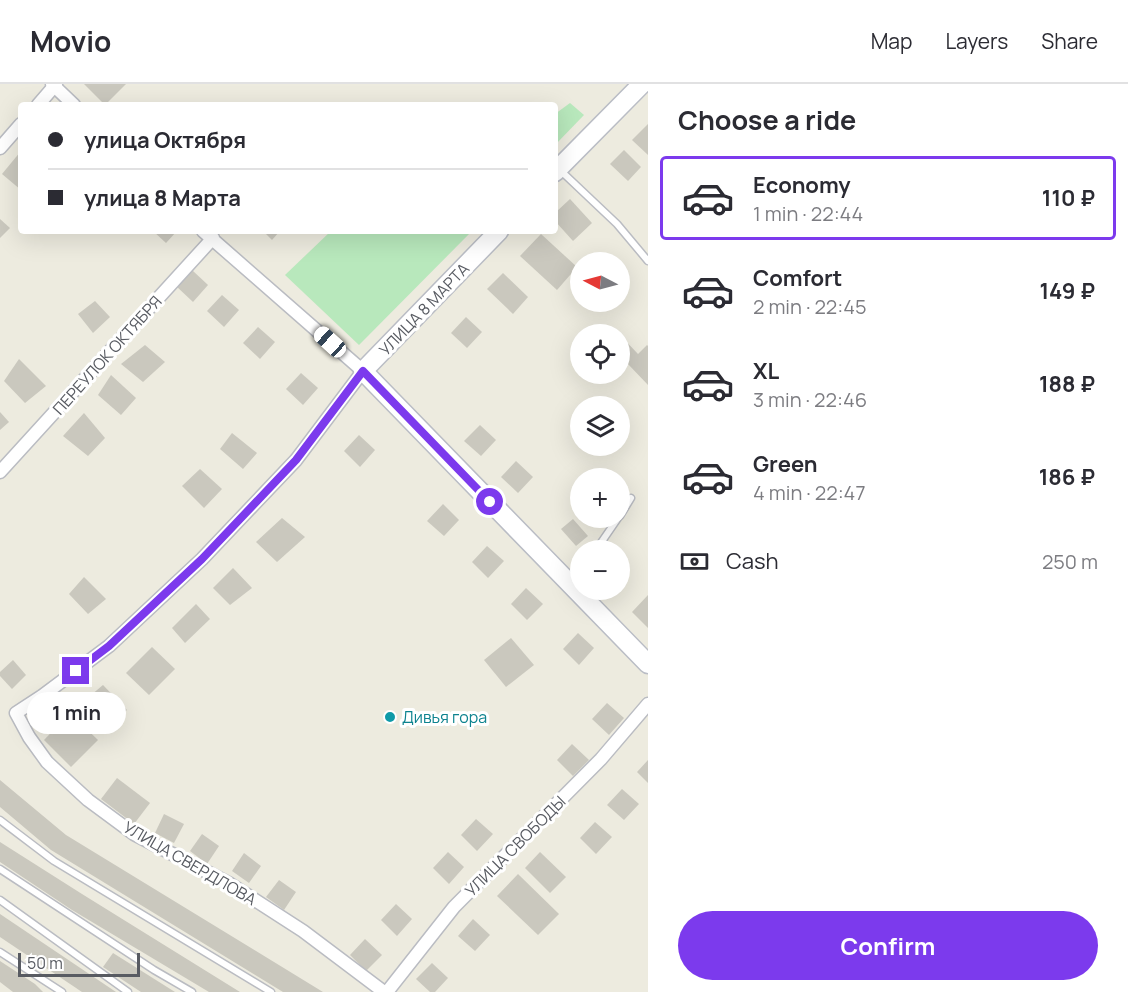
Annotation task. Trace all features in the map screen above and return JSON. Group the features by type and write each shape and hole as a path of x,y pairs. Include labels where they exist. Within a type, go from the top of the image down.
{"street":[{"path":"558,169 642,84"},
{"path":"40,102 54,85 71,102"},
{"path":"0,148 18,127"},
{"name":"ПЕРЕУЛОК ОКТЯБРЯ","path":"0,472 207,234"},
{"path":"209,234 363,371 570,572"},
{"name":"УЛИЦА 8 МАРТА","path":"16,713 109,646 202,559 296,460 363,371 496,234"},
{"path":"594,600 648,664"},
{"name":"УЛИЦА СВОБОДЫ","path":"386,992 454,907 601,759 648,704"},
{"name":"УЛИЦА СВЕРДЛОВА","path":"16,713 29,737 48,762 88,800 134,834 230,884 303,931 386,992"}],"lane":[{"path":"558,171 617,224 648,261"},
{"path":"0,820 54,861 271,992"},
{"path":"0,869 154,970 192,992"},
{"path":"0,900 128,992"},
{"path":"0,952 62,992"},
{"path":"33,973 53,992"}],"green space":[{"path":"570,103 584,115 558,142 558,112"},
{"path":"328,234 469,234 359,345 285,275"}],"building":[{"path":"84,84 126,84 108,102 102,102"},
{"path":"648,124 648,155 632,140"},
{"path":"624,150 641,167 628,181 610,164"},
{"path":"18,155 18,187 2,174"},
{"path":"570,199 592,223 573,241 558,224 558,210"},
{"path":"0,219 10,228 0,238"},
{"path":"156,234 174,234 166,243"},
{"path":"266,234 277,234 272,240"},
{"path":"541,234 570,261 570,275 557,290 520,256"},
{"path":"192,270 208,285 193,302 176,286"},
{"path":"503,273 528,297 513,314 487,289"},
{"path":"222,295 239,310 224,327 207,311"},
{"path":"95,301 110,317 93,333 78,314"},
{"path":"466,317 482,332 467,348 451,333"},
{"path":"258,327 275,342 260,359 243,343"},
{"path":"145,345 165,362 143,382 121,364"},
{"path":"630,346 638,354 648,346 648,385 630,366"},
{"path":"19,359 46,386 25,403 4,381"},
{"path":"301,373 318,388 303,405 286,389"},
{"path":"111,375 136,398 121,415 98,395"},
{"path":"0,412 9,422 0,430"},
{"path":"84,413 105,438 88,456 63,436"},
{"path":"480,425 496,440 481,456 464,441"},
{"path":"232,433 257,453 243,469 220,449"},
{"path":"359,435 375,450 360,467 344,451"},
{"path":"516,461 533,477 518,493 501,477"},
{"path":"200,469 222,489 204,508 182,486"},
{"path":"443,504 459,520 444,536 427,521"},
{"path":"282,518 305,537 277,562 256,542"},
{"path":"570,522 570,528 581,528 588,536 583,540 571,540 561,529"},
{"path":"487,546 504,561 488,578 472,562"},
{"path":"233,568 252,588 230,605 213,588"},
{"path":"84,577 106,599 88,614 69,594"},
{"path":"526,588 543,604 527,620 511,604"},
{"path":"648,595 648,628 632,612"},
{"path":"196,604 210,619 185,643 172,628"},
{"path":"578,633 594,648 579,665 563,649"},
{"path":"511,638 534,665 506,687 484,660"},
{"path":"152,647 175,669 149,695 126,673"},
{"path":"13,660 26,675 12,689 0,676 0,672"},
{"path":"103,685 127,710 106,727 84,701"},
{"path":"607,703 624,718 609,735 592,719"},
{"path":"70,713 98,740 71,767 44,740"},
{"path":"572,744 589,760 573,776 557,760"},
{"path":"648,760 648,783 637,772"},
{"path":"117,778 150,803 134,824 101,799"},
{"path":"0,780 66,835 323,992 283,992 51,850 0,807"},
{"path":"622,789 639,804 624,820 607,805"},
{"path":"164,814 184,824 174,843 155,833"},
{"path":"476,819 493,834 477,851 461,835"},
{"path":"595,822 612,837 596,854 580,838"},
{"path":"202,834 219,846 207,864 190,851"},
{"path":"0,842 240,992 209,992 72,910 0,862"},
{"path":"448,852 464,867 449,884 433,868"},
{"path":"540,852 566,877 550,893 525,868"},
{"path":"244,853 261,866 249,883 232,871"},
{"path":"518,874 559,914 538,935 497,896"},
{"path":"279,880 296,892 284,910 266,897"},
{"path":"396,904 412,919 397,936 381,920"},
{"path":"0,914 116,992 82,992 0,937"},
{"path":"473,919 490,935 475,951 458,936"},
{"path":"365,939 382,955 366,971 350,955"},
{"path":"113,953 175,992 141,992 103,967"},
{"path":"0,961 35,984 43,992 13,992 0,982"},
{"path":"432,963 448,978 435,992 430,992 416,979"}],"place":[{"name":"Дивья гора","path":"390,717"}],"route":[{"path":"76,671 109,646 202,559 296,460 363,371 490,502"}]}
